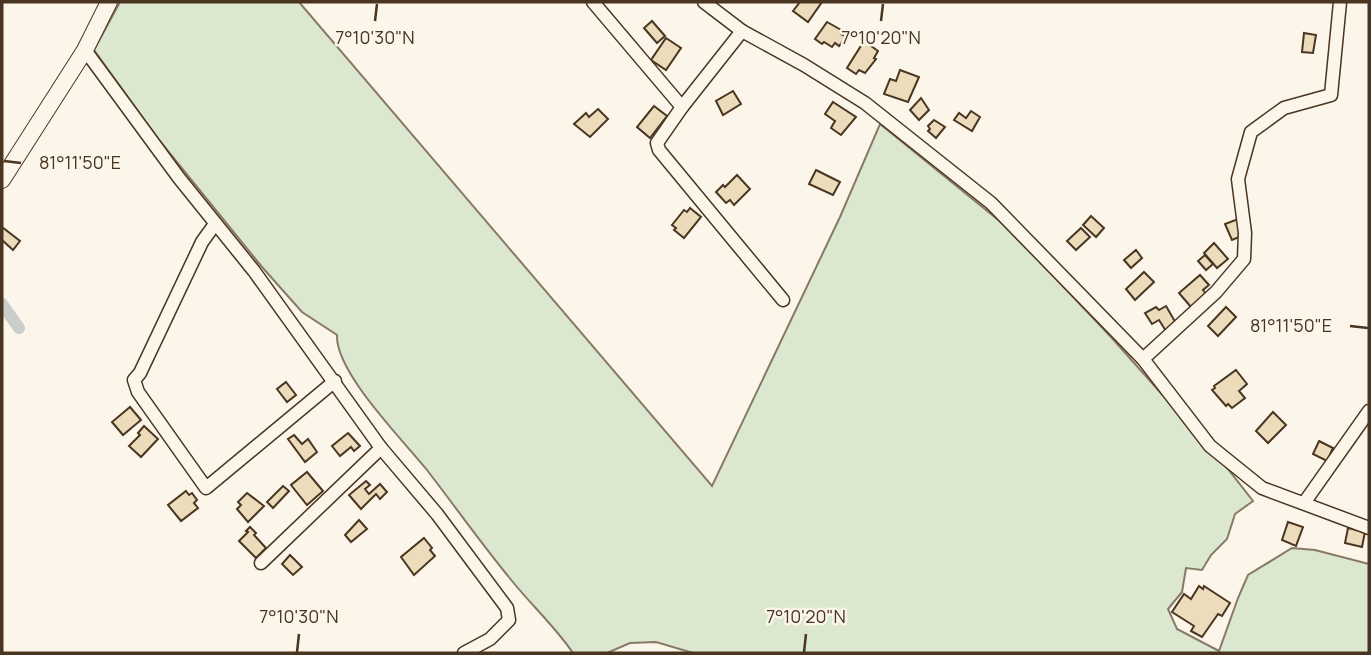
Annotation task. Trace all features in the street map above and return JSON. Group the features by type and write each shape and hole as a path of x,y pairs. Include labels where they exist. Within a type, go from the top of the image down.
{"main road":[{"path":"2,180 85,50 109,2"}],"street":[{"path":"593,2 682,107"},
{"path":"704,2 741,31 804,65 865,103 991,203 1143,359 1210,446 1262,488 1369,527"},
{"path":"1143,359 1216,292 1244,258 1245,233 1238,178 1251,132 1284,108 1331,95 1340,2"},
{"path":"741,31 657,143 659,150 783,300"},
{"path":"85,50 215,224 254,271 381,448 437,514 507,608 509,620 490,639 464,653"},
{"path":"215,224 202,242 140,373 134,380 138,392 206,488 335,381"},
{"path":"1304,503 1369,411"},
{"path":"261,563 381,448"}],"green space":[{"path":"120,2 299,2 712,486 840,217 880,124 1007,227 1111,337 1224,464 1253,501 1235,514 1227,539 1211,555 1202,570 1186,568 1182,592 1168,609 1177,629 1219,651 1248,575 1292,548 1315,550 1369,564 1369,653 693,653 656,642 630,643 607,653 573,653 372,405 347,367 339,350 337,335 302,312 262,267 159,140 94,50"}],"building":[{"path":"800,2 822,2 808,22 793,11"},
{"path":"652,21 665,36 657,43 644,28"},
{"path":"827,22 843,31 841,34 846,37 839,46 835,43 832,47 815,39"},
{"path":"1304,33 1316,35 1313,53 1302,52"},
{"path":"666,38 681,48 666,70 651,60"},
{"path":"864,41 878,51 874,58 876,59 865,73 859,70 856,74 847,68"},
{"path":"900,70 919,77 908,102 884,94 890,79 896,81"},
{"path":"733,91 741,104 723,115 716,101"},
{"path":"921,98 929,110 919,120 910,110"},
{"path":"833,102 856,117 841,135 831,128 835,121 825,114"},
{"path":"654,106 667,116 650,138 637,127"},
{"path":"598,109 608,119 590,137 574,124 586,113 589,117"},
{"path":"971,111 980,117 972,131 954,120 959,113 966,118"},
{"path":"934,120 945,127 936,138 928,131 928,126"},
{"path":"816,170 840,182 833,195 809,184"},
{"path":"737,175 750,189 734,205 730,200 726,203 716,192"},
{"path":"690,208 701,217 684,238 672,225 684,210 687,212"},
{"path":"1091,216 1104,228 1096,237 1083,225"},
{"path":"1238,219 1244,235 1232,240 1225,224"},
{"path":"2,227 20,241 13,250 2,240"},
{"path":"1081,228 1090,237 1076,250 1067,241"},
{"path":"1214,243 1228,259 1217,268 1204,253"},
{"path":"1136,250 1142,258 1131,268 1124,260"},
{"path":"1205,255 1213,264 1206,270 1198,261"},
{"path":"1144,272 1154,282 1135,300 1126,289"},
{"path":"1200,275 1209,285 1203,290 1206,294 1191,307 1179,293"},
{"path":"1166,306 1177,325 1166,331 1159,320 1152,324 1145,313 1156,307 1159,310"},
{"path":"1226,307 1236,317 1218,336 1208,326"},
{"path":"1236,370 1247,384 1239,391 1245,398 1232,408 1228,404 1226,406 1212,390"},
{"path":"286,382 296,395 287,402 277,389"},
{"path":"130,407 141,420 123,435 112,422"},
{"path":"1273,412 1286,425 1268,443 1256,431"},
{"path":"144,426 158,439 141,457 129,446 140,435 138,433"},
{"path":"348,433 360,446 354,451 351,447 340,456 332,446"},
{"path":"294,435 302,444 308,439 317,452 305,462 288,439"},
{"path":"1319,441 1333,448 1327,461 1313,454"},
{"path":"307,472 323,491 307,505 291,485"},
{"path":"366,481 370,485 365,489 369,494 380,484 387,492 380,499 376,494 361,509 349,495"},
{"path":"283,486 289,491 273,508 267,502"},
{"path":"186,491 189,495 192,493 197,500 194,503 198,508 181,521 168,505"},
{"path":"247,493 264,506 248,522 237,509 241,505 238,502"},
{"path":"359,520 367,529 351,542 345,535"},
{"path":"1288,522 1303,527 1296,546 1282,540"},
{"path":"250,527 266,548 256,558 239,541"},
{"path":"1348,528 1365,532 1362,547 1345,543"},
{"path":"424,538 435,556 414,575 401,557"},
{"path":"290,555 302,567 293,575 282,564"},
{"path":"1199,586 1203,589 1204,586 1230,603 1222,616 1218,614 1202,637 1191,631 1194,626 1172,612 1184,594 1191,599"}],"waterway":[{"path":"2,304 19,328"}]}
